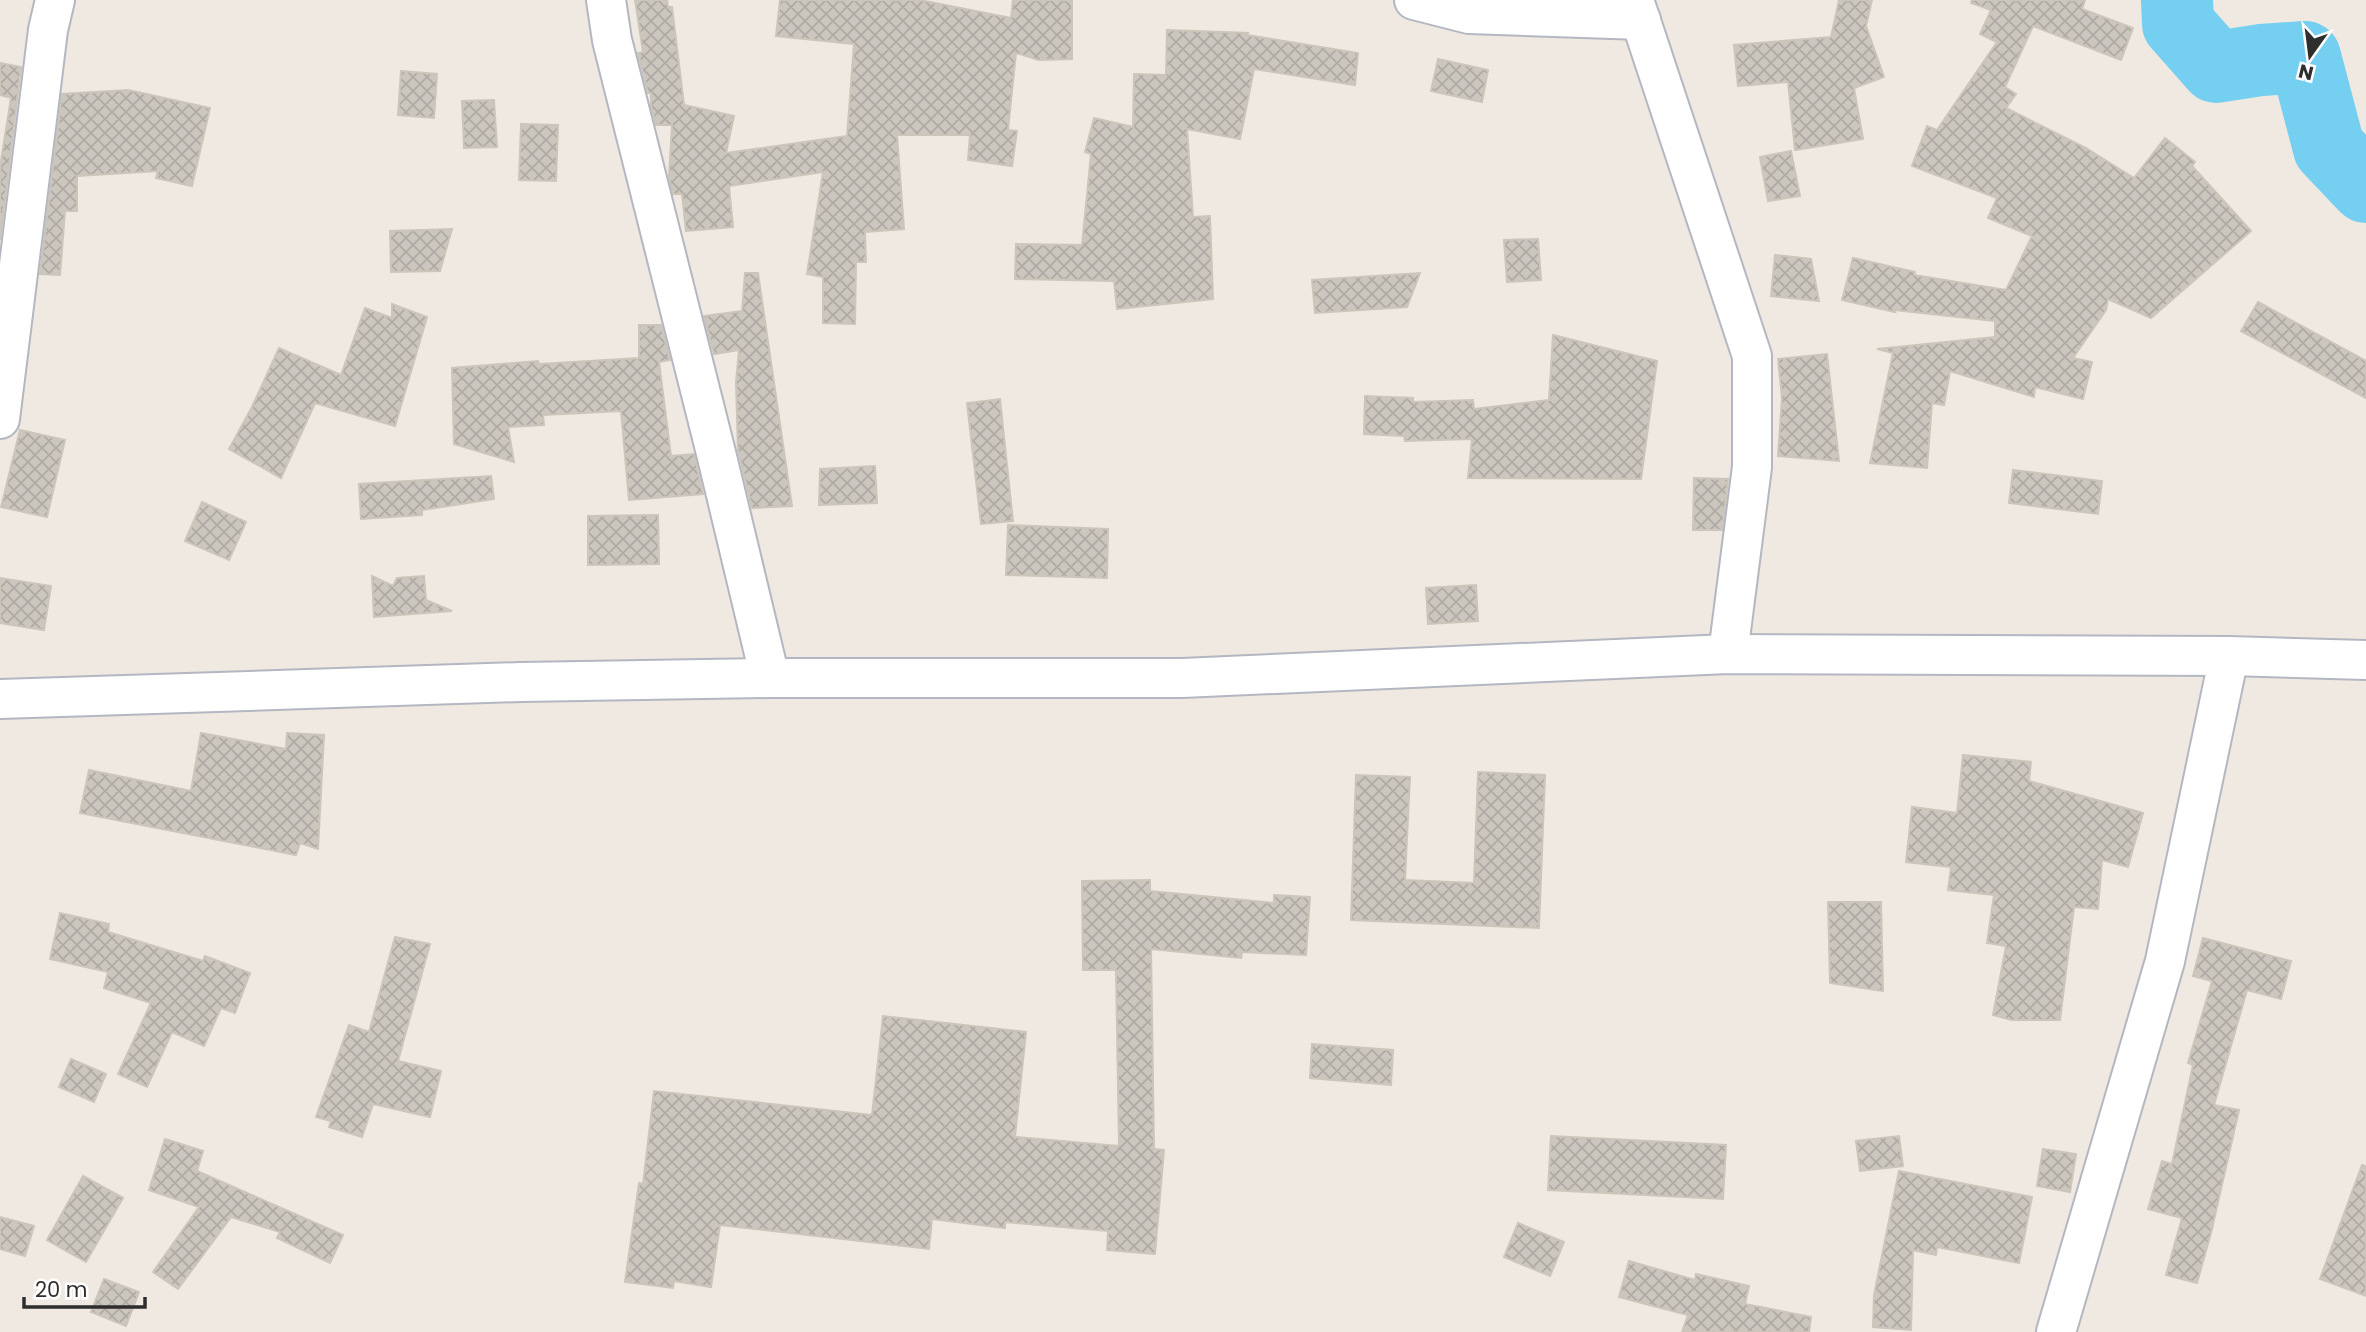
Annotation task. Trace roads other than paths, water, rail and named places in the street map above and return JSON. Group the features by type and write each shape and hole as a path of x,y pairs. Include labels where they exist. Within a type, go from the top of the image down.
{"street":[{"path":"0,419 48,30 55,0"},
{"path":"606,0 612,40 718,457 770,678"},
{"path":"1415,0 1469,14 1638,10 1752,356 1752,467 1728,654"},
{"path":"0,699 521,682 770,678 1182,678 1728,654 2229,656 2366,660"},
{"path":"2056,1332 2165,961 2229,656"}],"waterway":[{"path":"2177,0 2178,24 2216,67 2305,57 2329,148 2366,187"}]}
